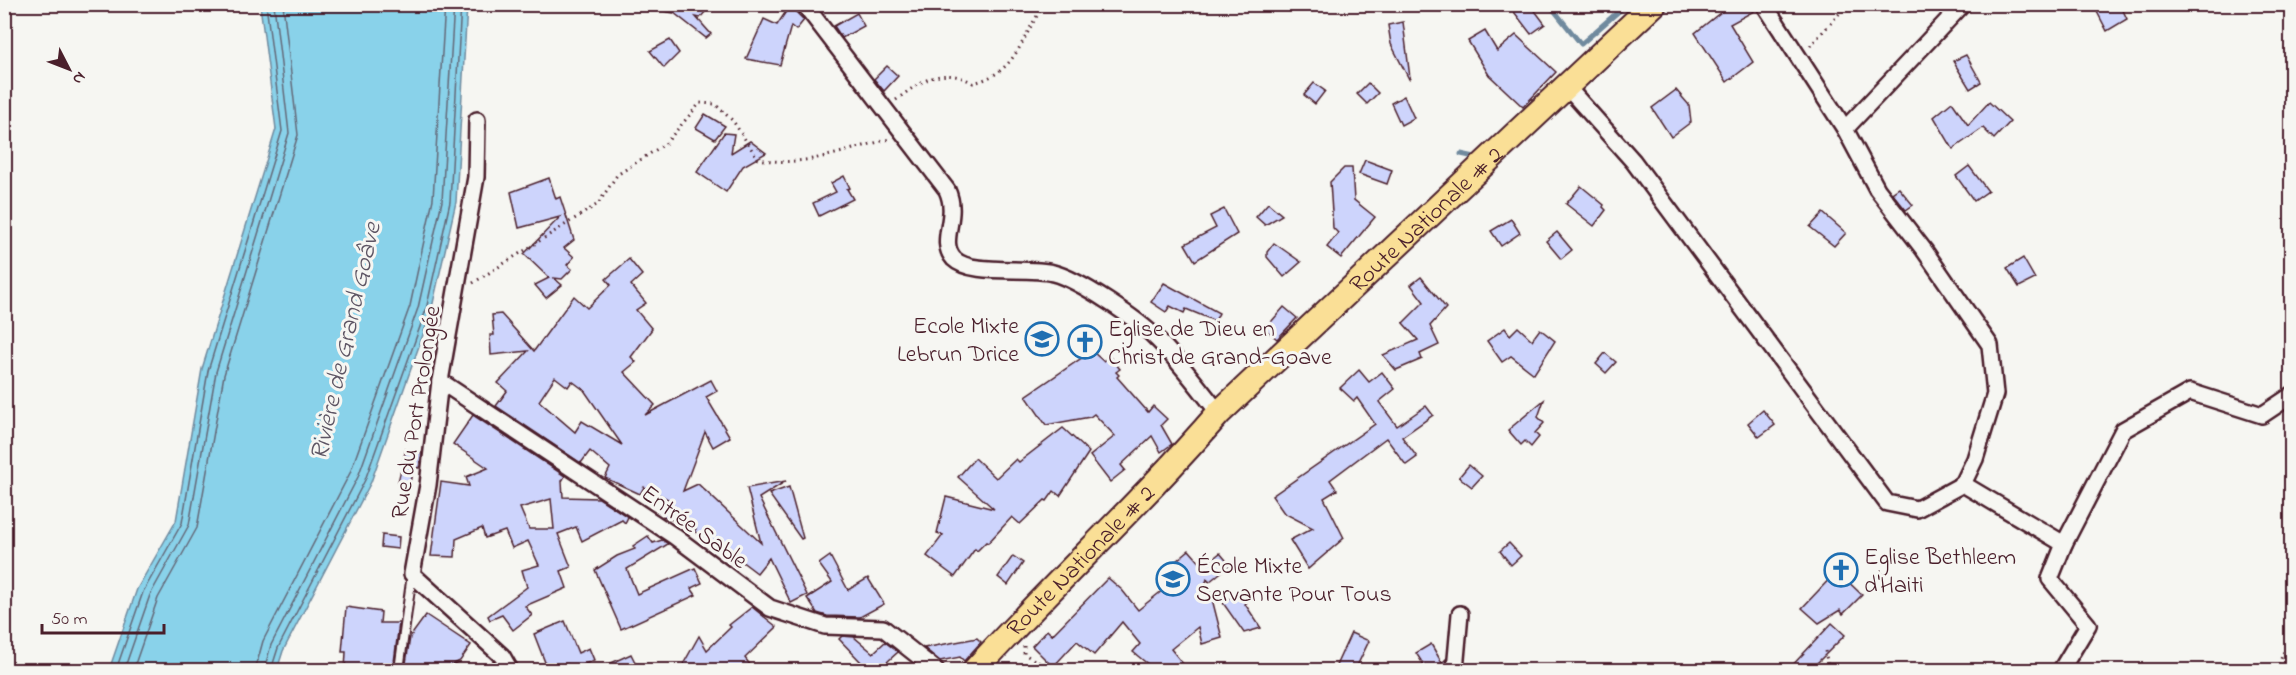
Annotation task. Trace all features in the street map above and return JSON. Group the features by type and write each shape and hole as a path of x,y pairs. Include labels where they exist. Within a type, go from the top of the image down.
{"main road":[{"name":"Route Nationale # 2","path":"975,670 1181,457 1219,412 1654,4"}],"street":[{"path":"804,4 947,190 953,210 946,243 948,251 960,264 967,268 1007,268 1053,273 1090,290 1156,337 1219,412"},
{"path":"1567,87 1633,160 1887,503 1917,509 1963,484 1976,459 1995,394 1990,345 1924,250 1877,189 1845,129 1764,4"},
{"path":"1845,129 1963,4"},
{"name":"Rue du Port Prolongée","path":"412,574 428,485 440,381 476,177 477,120"},
{"name":"Entrée Sable","path":"440,381 674,536 770,608 825,626 883,628 936,670"},
{"path":"2061,670 2088,625 2050,579 2064,544 2123,430 2190,392 2262,415 2292,395"},
{"path":"1963,484 2064,544"},
{"path":"412,574 502,656 510,670"},
{"path":"1455,670 1460,614"}],"lane":[{"path":"399,670 412,574"}],"path":[{"path":"885,109 911,87 931,77 961,76 973,83 989,79 1016,57 1045,4"},
{"path":"1798,58 1848,4"},
{"path":"455,295 598,204 617,175 665,144 700,103 715,104 733,121 758,159 774,162 813,161 904,136"},
{"path":"1026,615 1024,654 1052,670"},
{"path":"2277,670 2286,645"},
{"path":"1825,651 1829,670"}],"water":[{"name":"Rivière de Grand Goâve","path":"260,5 467,5 456,202 431,312 371,482 283,651 277,670 109,670 137,589 176,521 202,369 276,129"}],"building":[{"path":"663,4 712,4 700,18 696,17 711,34 706,38 674,13 662,11"},
{"path":"791,4 794,4 796,12 804,20 796,30 791,26 780,65 746,59 764,19 777,25"},
{"path":"1508,4 1530,4 1545,24 1531,34"},
{"path":"1731,4 1754,4 1756,10 1730,24 1753,62 1727,82 1695,33"},
{"path":"2093,4 2120,4 2127,19 2107,31"},
{"path":"857,13 864,26 842,38 834,26"},
{"path":"1403,22 1409,79 1391,44 1388,25"},
{"path":"1485,31 1497,51 1516,35 1556,72 1523,107 1489,75 1468,41"},
{"path":"670,40 679,53 664,68 650,51"},
{"path":"1966,55 1981,82 1970,89 1953,61"},
{"path":"887,66 898,76 884,91 874,79"},
{"path":"1314,83 1325,91 1315,104 1304,95"},
{"path":"1368,83 1378,93 1367,104 1357,94"},
{"path":"1676,90 1689,105 1691,122 1671,137 1652,108"},
{"path":"1404,96 1414,118 1401,125 1391,103"},
{"path":"1952,102 1968,125 1989,102 2010,122 1994,139 1983,128 1953,149 1934,117"},
{"path":"705,114 725,126 715,139 696,128"},
{"path":"724,133 734,134 731,153 750,141 766,153 743,166 726,192 697,172"},
{"path":"1365,160 1392,170 1387,184 1359,174"},
{"path":"1969,166 1988,191 1974,201 1956,176"},
{"path":"1344,168 1352,168 1354,200 1375,217 1341,258 1327,247 1338,233 1333,228 1330,182"},
{"path":"844,176 850,188 847,189 853,199 819,216 813,203 836,192 831,183"},
{"path":"549,178 556,199 560,197 574,240 564,248 574,257 567,265 572,269 562,279 554,278 562,285 546,298 535,285 549,278 524,254 560,217 519,228 511,192"},
{"path":"1581,186 1604,205 1606,210 1594,226 1566,204"},
{"path":"1899,188 1913,205 1906,210 1892,193"},
{"path":"1268,203 1282,215 1265,225 1256,217"},
{"path":"1224,209 1237,234 1195,261 1185,244 1216,228 1210,216"},
{"path":"1823,213 1846,233 1834,246 1810,227"},
{"path":"1511,219 1520,233 1501,246 1491,231"},
{"path":"1557,232 1572,250 1561,259 1546,241"},
{"path":"1274,243 1301,262 1284,277 1267,257 1267,252"},
{"path":"2023,258 2035,279 2019,287 2007,268"},
{"path":"629,259 642,275 631,285 646,303 636,310 652,329 631,357 636,362 624,372 655,405 645,415 711,380 717,391 706,397 730,437 713,447 705,432 683,491 698,484 761,543 747,488 786,481 759,498 807,595 791,603 769,558 757,573 724,548 722,551 694,531 696,529 663,516 670,500 644,487 640,494 605,478 610,468 590,451 581,463 496,406 507,391 498,383 528,351 491,355 490,335 494,335 492,315 501,314 534,351 574,296 587,308 611,285 606,279","holes":["555,377 568,387 572,381 584,390 622,445 582,421 575,432 539,401"]},
{"path":"1421,277 1446,308 1430,326 1439,345 1420,354 1422,359 1396,370 1383,355 1418,340 1403,323 1424,302 1411,285"},
{"path":"1164,283 1219,313 1215,321 1186,309 1184,313 1170,306 1166,312 1151,302"},
{"path":"1284,307 1297,318 1277,339 1265,329"},
{"path":"1518,327 1532,340 1540,329 1555,341 1534,374 1511,356 1502,362 1487,341 1505,328 1510,335"},
{"path":"1092,351 1103,361 1109,356 1120,369 1116,372 1119,375 1117,377 1148,412 1153,406 1167,419 1161,425 1172,444 1161,452 1152,436 1121,465 1125,470 1110,482 1090,456 1115,436 1094,414 1090,417 1046,425 1026,396"},
{"path":"1605,353 1616,362 1606,373 1596,364"},
{"path":"1359,370 1369,382 1382,372 1395,389 1379,402 1397,426 1426,406 1433,415 1402,437 1417,457 1406,465 1386,438 1330,480 1337,490 1324,498 1344,538 1308,569 1290,540 1313,528 1284,513 1272,496 1375,424 1357,398 1354,401 1340,388"},
{"path":"1544,400 1538,417 1544,423 1535,433 1539,437 1531,447 1525,441 1521,445 1508,430"},
{"path":"1763,410 1775,425 1759,437 1748,423"},
{"path":"473,415 565,476 562,481 563,497 599,498 628,517 625,523 622,520 582,541 576,527 558,534 571,567 561,571 567,588 525,606 532,615 513,630 502,615 490,620 488,616 527,587 522,570 539,565 528,541 512,548 505,531 485,538 482,528 456,539 455,557 431,556 441,482 469,486 466,477 488,468 453,444","holes":["551,499 554,529 529,529 520,508"]},
{"path":"1063,428 1089,452 1060,496 1054,491 1047,501 1045,500 1020,524 1012,517 988,543 986,542 977,551 975,549 955,577 927,556 943,535 937,533 946,497 994,509 958,477 975,458 996,478 1016,459 1019,462"},
{"path":"406,449 422,453 419,468 414,467 409,485 398,482"},
{"path":"1469,465 1482,476 1472,487 1459,477"},
{"path":"789,487 803,538 801,539 769,494"},
{"path":"382,535 399,537 398,549 381,547"},
{"path":"648,536 653,543 662,540 668,544 627,569 637,594 695,568 702,583 691,588 696,595 621,629 595,570 617,556 635,549 633,546"},
{"path":"1509,543 1521,556 1511,565 1500,551"},
{"path":"1189,550 1203,566 1220,553 1230,565 1209,582 1207,579 1205,585 1210,591 1222,638 1202,644 1198,627 1171,649 1188,670 1155,670 1133,652 1140,644 1122,622 1094,655 1077,641 1053,667 1032,646 1047,630 1052,635 1108,578 1122,590 1138,610 1173,582 1164,571"},
{"path":"830,556 848,590 868,578 884,604 860,617 827,616 817,613 807,598 832,582 819,564"},
{"path":"1013,556 1023,563 1008,585 998,577"},
{"path":"1837,571 1862,595 1843,614 1840,610 1819,623 1802,608"},
{"path":"1238,591 1247,602 1245,604 1261,628 1244,633 1223,603"},
{"path":"346,607 381,612 380,623 399,623 393,670 345,670 346,652 342,652"},
{"path":"752,607 777,627 745,658 754,670 680,670 699,636 707,650 731,627 729,625"},
{"path":"426,615 471,645 460,661 442,670 405,670 410,637"},
{"path":"565,621 578,653 589,648 594,660 573,670 568,664 548,670 534,634"},
{"path":"1832,623 1845,635 1810,670 1788,670"},
{"path":"1351,633 1369,641 1355,670 1334,670"},
{"path":"842,636 854,637 873,653 885,642 898,652 887,662 895,670 852,670 861,662 839,639"},
{"path":"977,638 981,642 964,661 960,657 940,661 924,648"},
{"path":"1431,644 1442,663 1446,659 1445,670 1427,670 1416,653"},
{"path":"631,654 639,670 596,670"}],"waterway":[{"path":"1549,4 1581,44 1627,4"},
{"path":"1461,154 1475,157 1479,155"}],"place":[{"name":"Ecole Mixte Lebrun Drice","path":"1042,339"},
{"name":"Eglise de Dieu en Christ de Grand-Goave","path":"1085,342"},
{"name":"Eglise Bethleem d'Haiti","path":"1841,570"},
{"name":"École Mixte Servante Pour Tous","path":"1173,579"}]}
